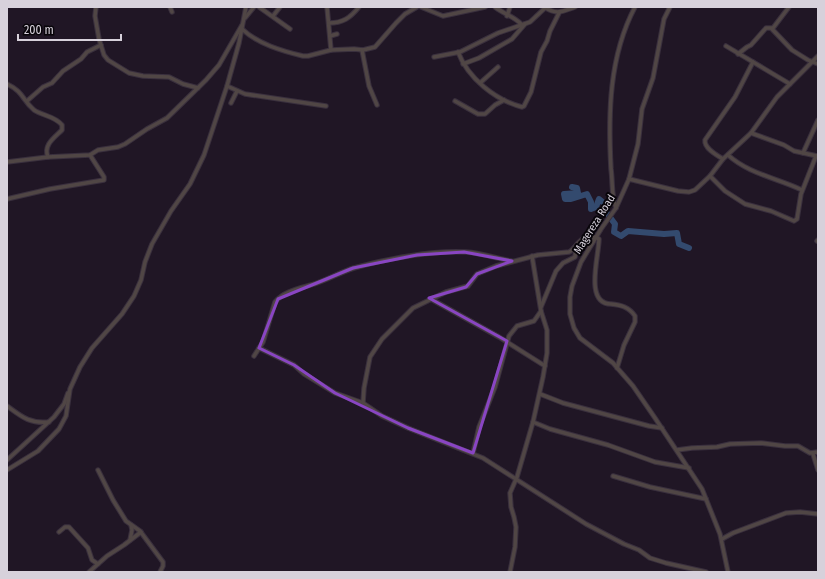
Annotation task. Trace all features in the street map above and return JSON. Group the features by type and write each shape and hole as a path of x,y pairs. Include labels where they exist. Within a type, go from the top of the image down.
{"street":[{"path":"96,7 95,16 101,45 106,59 124,72 143,76 169,77 183,84 198,88"},
{"path":"170,7 172,12"},
{"path":"7,460 49,422 60,409 86,356 122,314 134,296 141,280 145,262 152,244 171,211 190,184 204,155 227,86 244,23 246,7"},
{"path":"245,18 254,7"},
{"path":"259,7 290,29"},
{"path":"273,16 280,7"},
{"path":"327,7 331,50"},
{"path":"329,23 342,22 359,7"},
{"path":"242,29 259,41 298,55 308,56 331,50 354,48 362,50 377,45 405,14 417,7"},
{"path":"421,7 441,16 485,7"},
{"path":"495,7 507,16 516,19 523,24"},
{"path":"507,16 510,7"},
{"path":"434,57 458,52 498,33 523,24 532,20 546,8 559,13 575,7"},
{"path":"616,208 612,197 610,136 613,78 621,37 635,7"},
{"name":"Magereza Road","path":"670,7 664,19 653,78 642,109 638,144 629,179 616,208 585,254 576,274 571,292 570,314 574,328 580,338 618,368 633,386 689,468 706,499 722,539 728,572"},
{"path":"772,29 789,7"},
{"path":"458,52 463,64 480,83 504,100 524,106 531,92 541,52 559,13"},
{"path":"7,162 48,157 90,155 98,150 122,145 163,121 198,88 219,65 244,23"},
{"path":"463,64 479,58 512,39 523,24"},
{"path":"738,54 753,44 766,28 772,29 792,50 808,60 814,61 818,64"},
{"path":"330,36 337,34"},
{"path":"27,101 43,87 54,82 63,72 81,59 87,52 101,45"},
{"path":"726,46 790,84"},
{"path":"362,50 369,86 377,105"},
{"path":"629,179 678,191 690,192 696,190 710,176 723,159 728,156 751,133 777,97 818,56"},
{"path":"723,159 707,147 705,140 735,97 753,62"},
{"path":"480,83 498,67"},
{"path":"7,84 18,90 36,111 58,120 62,125 62,130 47,146 46,152 48,157"},
{"path":"227,86 237,91 284,101 326,106"},
{"path":"231,103 237,91"},
{"path":"455,101 478,114 482,114 504,100"},
{"path":"803,153 818,120"},
{"path":"710,176 725,191 745,204 771,211 793,221 797,219 802,190 817,156 794,151 782,144 751,133"},
{"path":"7,199 50,189 104,180 104,177 90,155"},
{"path":"728,156 752,171 802,190"},
{"path":"363,403 364,388 370,357 382,339 410,310 446,292 470,285 474,276 477,274 512,261 532,256 566,253 576,247 583,239 596,237 599,241 595,266 596,292 598,297 603,303 622,305 629,309 635,316 635,322 624,345 618,368"},
{"path":"473,453 479,427 495,387 507,341 514,328 518,325 534,321 538,317 556,271 563,263 575,256 576,247"},
{"path":"254,356 263,342 272,309 278,299 298,288 316,283 353,268 417,255 464,252 512,261"},
{"path":"510,572 515,547 516,527 510,498 540,394 545,366 547,338 540,309 532,256"},
{"path":"431,299 507,341 545,366"},
{"path":"259,348 294,365 304,374 335,393 363,403 376,412 408,428 488,460 586,524 624,544 639,550 650,558 706,572"},
{"path":"7,470 38,451 59,429 66,416 70,389"},
{"path":"540,394 563,403 649,426 662,428"},
{"path":"7,406 29,421 37,423 49,422"},
{"path":"533,422 550,429 608,445 655,462 689,468"},
{"path":"677,450 761,443 798,446 808,453 813,454 818,452"},
{"path":"813,454 818,470"},
{"path":"98,470 113,500 126,521 142,532 163,562 160,572"},
{"path":"613,476 650,487 706,499"},
{"path":"722,539 733,533 786,513 800,512 818,514"},
{"path":"129,541 132,530 131,525"},
{"path":"59,532 65,527 69,527 88,548 92,560 98,564"},
{"path":"89,572 107,556 142,532"}],"highlighted area":[{"path":"464,252 512,261 477,274 466,287 429,298 507,341 473,453 408,428 335,393 294,365 259,348 278,299 353,268 417,255"}],"waterway":[{"path":"572,187 577,188 578,193 564,194 565,199 571,199 587,194 591,202 591,209 596,207 599,199 605,204 606,212 615,224 614,232 621,236 628,231 664,234 677,233 679,244 689,248"}]}
